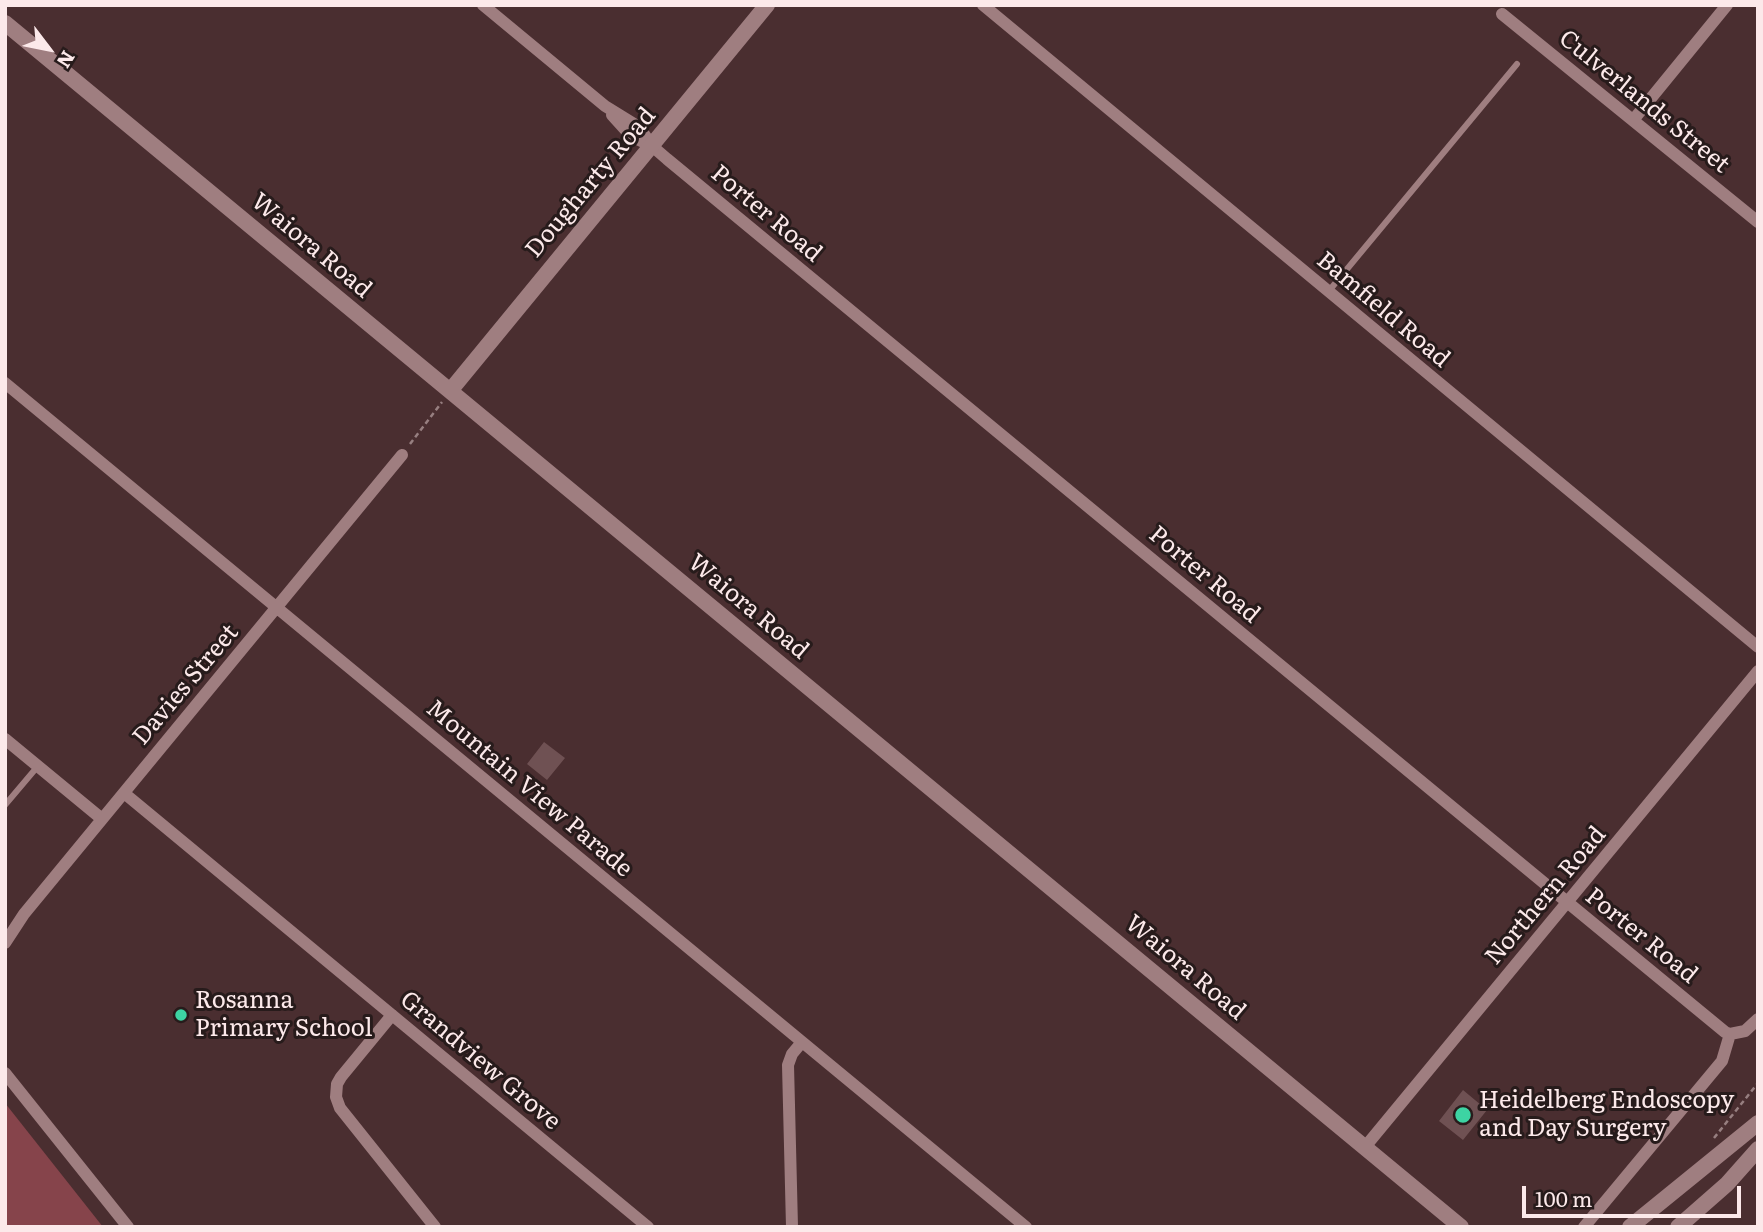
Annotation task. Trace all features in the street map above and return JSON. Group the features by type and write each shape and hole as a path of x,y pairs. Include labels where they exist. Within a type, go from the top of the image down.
{"main road":[{"name":"Dougharty Road","path":"450,391 767,5"},
{"name":"Waiora Road","path":"5,23 1461,1227"},
{"path":"1629,1227 1758,1123"},
{"path":"1695,1227 1727,1184 1758,1149"},
{"path":"1678,1227 1727,1184"}],"street":[{"name":"Porter Road","path":"483,5 605,106 631,136 652,146 1730,1034"},
{"name":"Bamfield Road","path":"983,5 1758,647"},
{"path":"1634,119 1727,5"},
{"name":"Culverlands Street","path":"1502,14 1758,222"},
{"name":"Mountain View Parade","path":"5,383 1026,1227"},
{"name":"Davies Street","path":"5,943 24,914 402,455"},
{"name":"Northern Road","path":"1365,1147 1758,671"},
{"path":"5,739 102,819"},
{"name":"Grandview Grove","path":"124,793 642,1225"},
{"path":"392,1015 341,1077 337,1084 336,1097 341,1108 435,1227"},
{"path":"1584,1227 1722,1061 1730,1034 1745,1031 1758,1019"},
{"path":"792,1227 788,1065 792,1054 802,1042"},
{"path":"5,1073 128,1227"}],"lane":[{"path":"1328,292 1517,65"},
{"path":"5,805 38,766"}],"path":[{"path":"402,455 450,391"},
{"path":"1710,1143 1758,1083"}],"shaded area":[{"path":"5,1103 103,1227 5,1227"}],"building":[{"path":"544,742 565,758 547,780 527,764"},
{"name":"Heidelberg Endoscopy and Day Surgery","path":"1463,1090 1487,1110 1463,1140 1439,1121"}],"place":[{"name":"Rosanna Primary School","path":"181,1015"},
{"name":"Heidelberg Endoscopy and Day Surgery","path":"1463,1115"}]}
